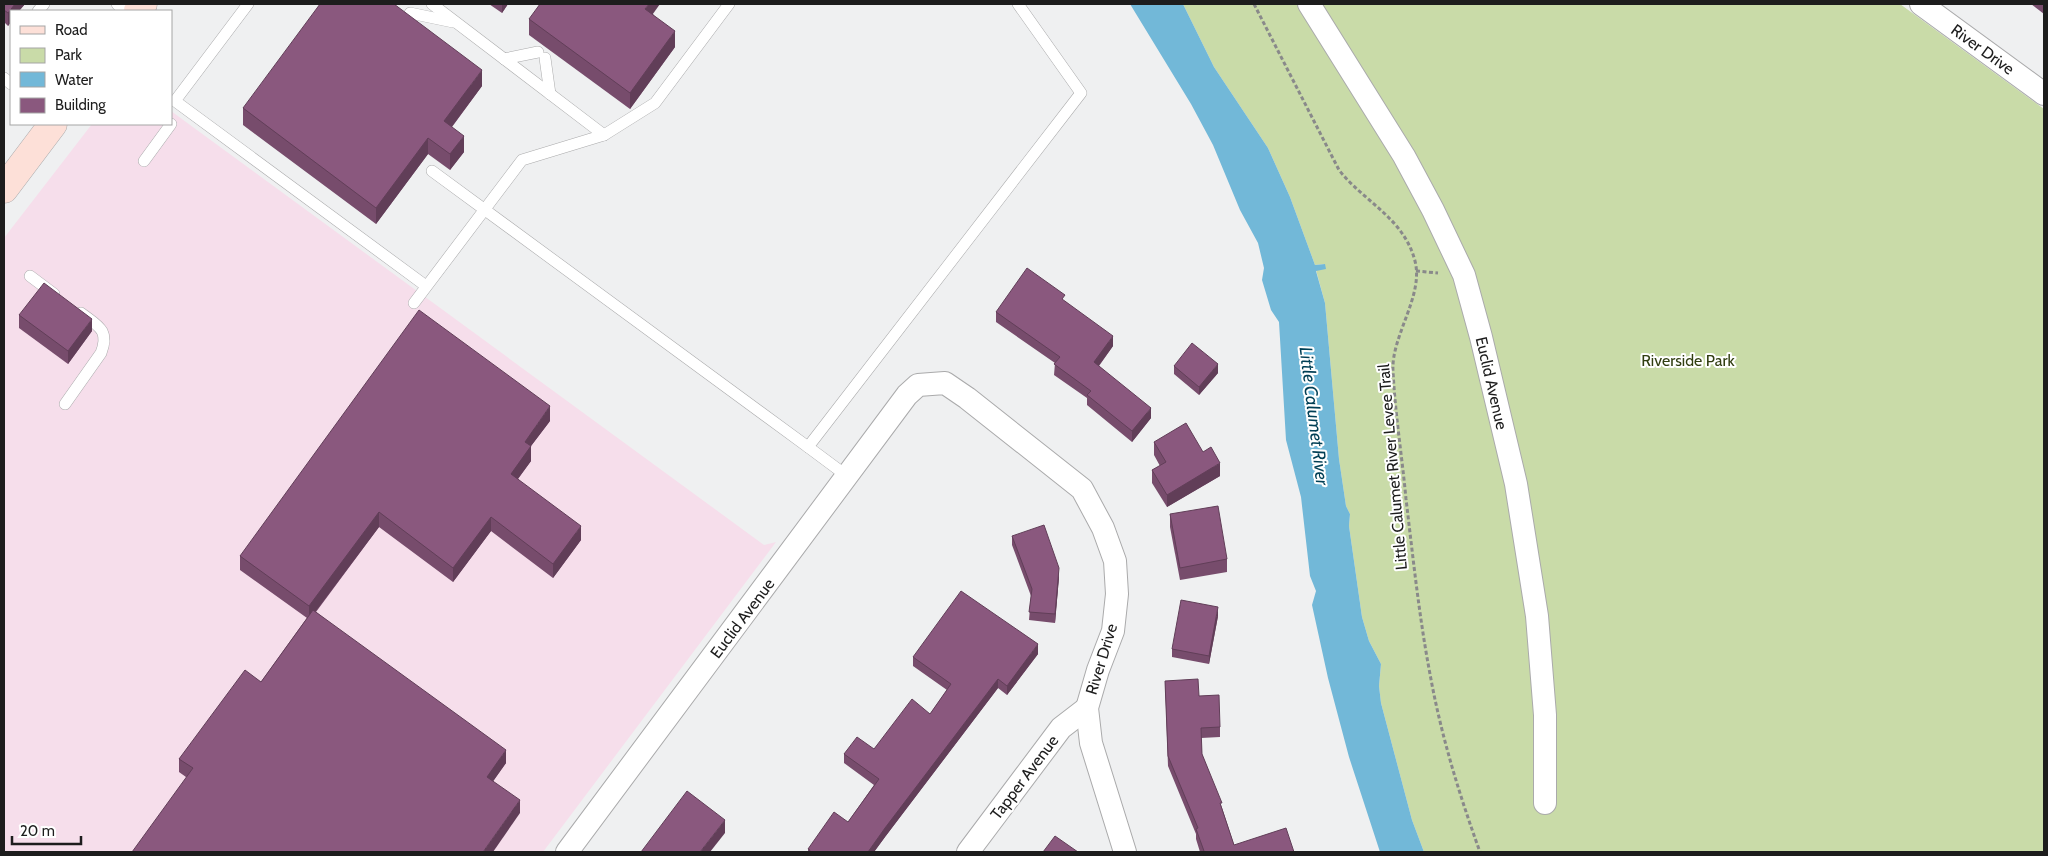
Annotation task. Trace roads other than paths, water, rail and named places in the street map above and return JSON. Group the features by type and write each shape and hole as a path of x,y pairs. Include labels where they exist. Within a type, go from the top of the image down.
{"main road":[{"path":"4,189 52,125"}],"street":[{"name":"Euclid Avenue","path":"1309,4 1404,156 1433,210 1464,275 1481,337 1516,484 1537,616 1545,715 1544,803"},
{"name":"River Drive","path":"1921,4 2044,94"},
{"name":"River Drive","path":"918,385 945,384 967,398 1082,489 1103,528 1115,561 1117,594 1113,631 1098,670 1087,708 1091,743 1125,852"},
{"name":"Euclid Avenue","path":"567,852 907,395 918,385"},
{"name":"Tapper Avenue","path":"968,852 1062,728 1087,708"}],"lane":[{"path":"248,4 175,101 426,286"},
{"path":"432,4 604,135"},
{"path":"414,302 522,160 604,135 655,103 729,4"},
{"path":"808,447 1081,93 1018,4"},
{"path":"410,13 458,23"},
{"path":"504,59 541,55 550,94"},
{"path":"172,122 182,108"},
{"path":"144,161 170,125"},
{"path":"432,171 847,476"},
{"path":"30,276 99,327 104,334 105,339 101,353 65,404"}],"water":[{"name":"Little Calumet River","path":"1130,4 1183,4 1214,67 1268,148 1290,197 1315,265 1325,264 1326,269 1316,271 1325,303 1339,459 1346,506 1350,514 1349,526 1362,617 1369,641 1381,664 1379,686 1381,703 1412,820 1424,852 1380,852 1349,757 1328,678 1312,605 1316,591 1310,576 1301,497 1286,440 1279,322 1271,310 1262,280 1264,268 1258,243 1240,210 1213,145 1191,104"}],"park label":[{"name":"Riverside Park","path":"1688,360"}]}
